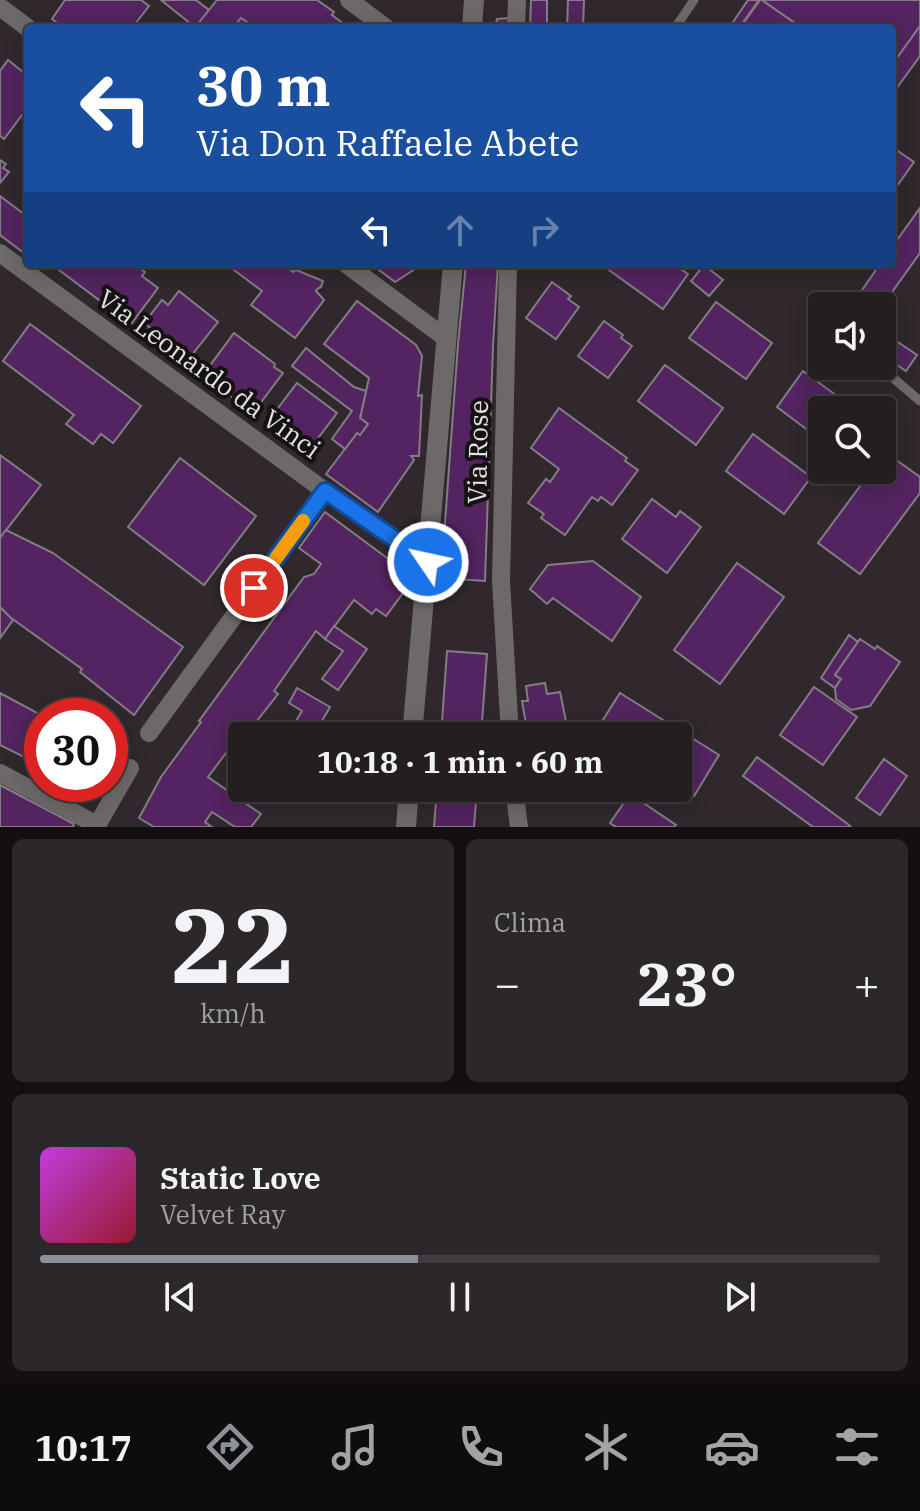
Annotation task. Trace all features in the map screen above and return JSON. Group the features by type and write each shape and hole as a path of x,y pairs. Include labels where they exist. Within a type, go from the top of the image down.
{"street":[{"path":"349,0 381,24"},
{"path":"472,24 474,0"},
{"path":"516,24 517,0"},
{"path":"0,7 24,25"},
{"name":"Via Leonardo da Vinci","path":"0,253 325,491 428,562"},
{"path":"351,268 447,339"},
{"path":"413,722 453,268"},
{"name":"Via Rose","path":"508,268 501,581 509,722"},
{"path":"149,733 325,491"},
{"path":"0,773 96,826 130,768"},
{"path":"406,827 408,802"},
{"path":"516,802 519,827"}],"lane":[{"path":"678,24 694,0"},
{"path":"895,380 920,401"}],"building":[{"path":"65,0 141,0 149,6 135,24 59,24 52,19"},
{"path":"161,0 196,0 209,10 198,24 191,24"},
{"path":"217,0 317,0 334,12 332,15 344,24 249,24 241,18 236,24 198,24"},
{"path":"531,0 547,0 547,24 530,24"},
{"path":"568,0 584,0 583,24 567,24"},
{"path":"748,0 759,0 742,24 732,24"},
{"path":"762,0 796,24 743,24"},
{"path":"762,0 920,0 920,26 896,59 896,24 796,24"},
{"path":"509,18 509,24 496,24 497,19"},
{"path":"920,26 920,56 896,89 896,59"},
{"path":"8,60 24,73 24,112 4,139 0,136 0,71"},
{"path":"896,150 914,162 896,187"},
{"path":"0,160 9,172 0,183"},
{"path":"0,196 24,214 24,253 0,235"},
{"path":"920,208 920,253 892,292 861,292 877,268 896,268 896,241"},
{"path":"56,268 139,268 145,272 142,276 158,288 131,324"},
{"path":"231,268 296,270 323,281 316,291 324,300 295,338 251,305 262,291"},
{"path":"376,268 416,268 395,282"},
{"path":"466,268 498,268 485,581 441,578"},
{"path":"679,268 688,274 663,309 609,270"},
{"path":"702,268 708,268 723,280 709,296 691,281"},
{"path":"552,282 571,296 568,299 579,307 556,339 526,318"},
{"path":"179,291 218,322 187,361 144,323 162,300 168,305"},
{"path":"357,301 416,345 422,356 418,396 422,395 419,456 411,456 414,460 378,512 326,474 357,433 360,435 368,424 360,418 369,378 324,344"},
{"path":"716,302 772,343 746,379 689,338"},
{"path":"604,321 632,346 608,378 578,356"},
{"path":"30,324 141,406 113,443 101,434 93,444 66,424 74,415 3,361"},
{"path":"234,333 283,373 253,413 203,375"},
{"path":"896,341 917,355 906,371 896,364"},
{"path":"306,348 354,387 366,391 360,418 368,424 345,449 332,439 352,411 292,366"},
{"path":"665,365 723,408 696,445 638,401"},
{"path":"803,371 808,375 808,380 815,380 837,396 808,396 808,430 777,407"},
{"path":"297,383 337,413 306,454 266,424"},
{"path":"559,408 627,458 625,461 638,470 612,505 601,497 598,501 592,497 565,535 541,518 544,514 528,503 546,479 550,482 559,469 531,448"},
{"path":"753,434 808,475 808,481 784,514 726,471"},
{"path":"0,455 41,485 0,538"},
{"path":"180,458 256,516 204,585 128,527"},
{"path":"896,460 920,477 920,493 860,574 818,543 862,484 896,484"},
{"path":"652,499 676,517 680,511 701,527 667,573 622,539"},
{"path":"325,512 414,578 386,616 376,609 372,614 354,600 325,639 316,631 274,691 278,694 256,722 228,722 228,750 208,777 228,791 228,802 244,802 261,814 251,827 235,827 212,812 205,822 212,827 154,827 139,818 161,777 304,577 314,574 321,564 299,548"},
{"path":"6,530 53,553 183,647 134,715 128,710 128,698 113,698 80,672 82,669 0,607 0,538"},
{"path":"593,561 641,597 612,641 553,598 547,604 530,589 548,565"},
{"path":"737,563 784,597 720,684 674,650"},
{"path":"0,607 13,620 0,638"},
{"path":"334,626 367,649 338,690 322,679 343,651 325,639"},
{"path":"849,635 858,642 835,675 841,679 835,688 821,678"},
{"path":"860,639 875,649 877,646 900,662 870,706 851,710 836,699 835,688 841,679 835,675"},
{"path":"447,651 487,654 482,722 442,722"},
{"path":"545,683 547,694 560,692 566,722 526,722 522,701 528,701 526,686"},
{"path":"814,687 857,717 823,765 780,735"},
{"path":"297,688 330,707 321,722 295,722 302,711 289,703"},
{"path":"0,693 24,706 24,757 0,745"},
{"path":"620,693 666,722 602,722"},
{"path":"692,738 719,755 692,795"},
{"path":"757,757 851,827 813,827 743,776"},
{"path":"884,759 907,776 880,815 856,798"},
{"path":"0,785 24,798 24,802 32,802 74,824 73,827 0,827"},
{"path":"436,802 476,802 474,827 434,827"},
{"path":"624,802 642,802 676,825 616,827 610,823"}],"slow traffic":[{"path":"274,561 303,521"}],"route":[{"path":"254,588 325,491 428,562"}]}
